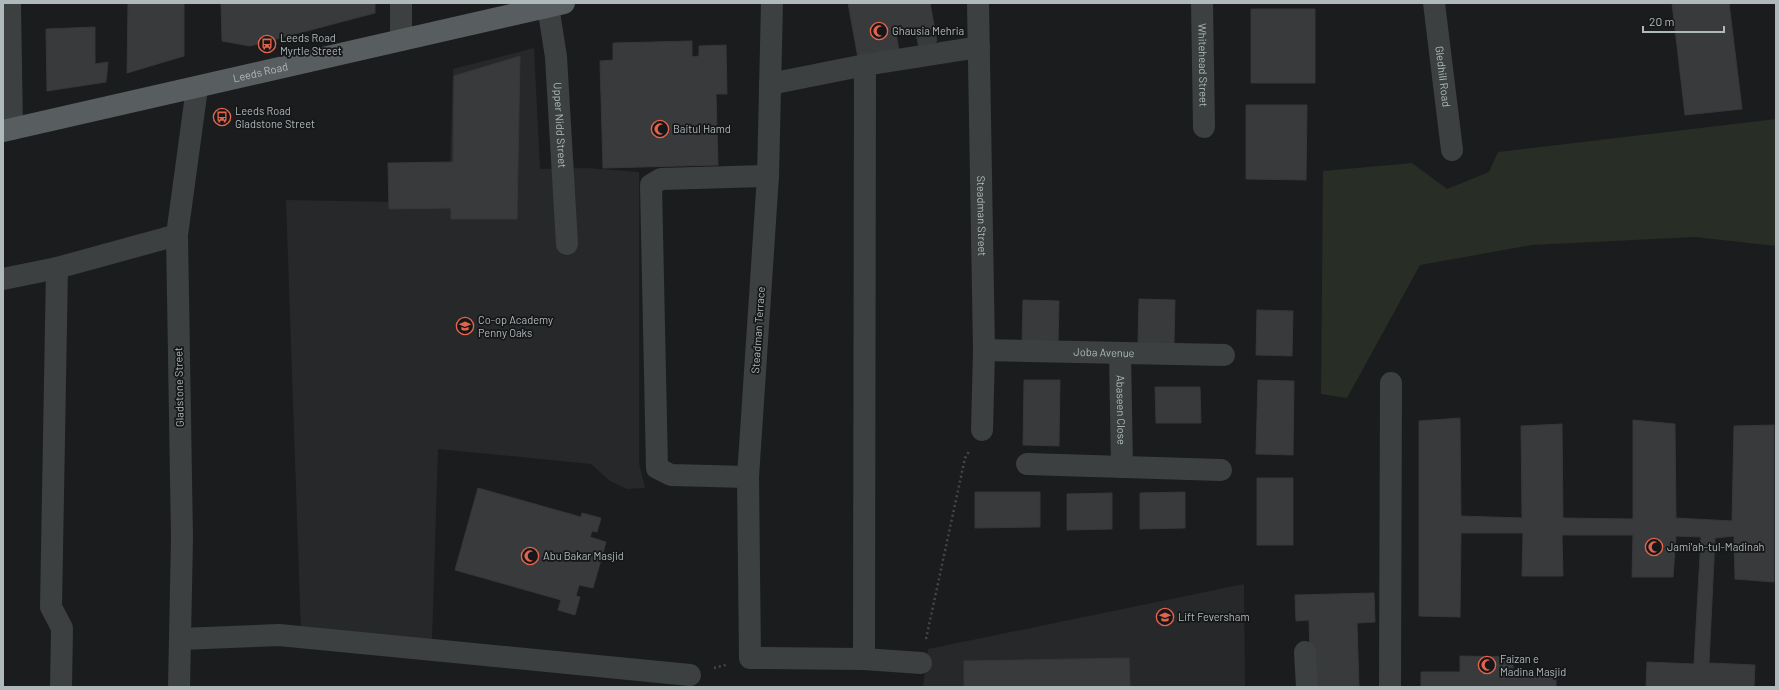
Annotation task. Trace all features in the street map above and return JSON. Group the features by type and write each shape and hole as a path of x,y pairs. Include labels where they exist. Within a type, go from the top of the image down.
{"main road":[{"name":"Leeds Road","path":"7,130 197,88 556,5"}],"street":[{"path":"7,130 10,3"},
{"path":"401,3 401,40"},
{"name":"Steadman Terrace","path":"772,3 768,176 748,476 750,658 864,659"},
{"name":"Steadman Street","path":"978,3 984,350 982,430"},
{"name":"Whitehead Street","path":"1202,3 1204,127"},
{"name":"Gledhill Road","path":"1434,3 1452,150"},
{"name":"Upper Nidd Street","path":"556,5 556,57 567,244"},
{"path":"770,84 865,65 979,47"},
{"path":"865,65 864,659 921,663"},
{"name":"Gladstone Street","path":"179,687 182,538 177,235 197,88"},
{"path":"748,476 671,475 657,468 651,185 661,179 768,176"},
{"path":"3,279 57,268 177,235"},
{"path":"57,268 51,607 62,628 61,687"},
{"name":"Joba Avenue","path":"984,350 1224,355"},
{"name":"Abaseen Close","path":"1120,353 1122,467"},
{"path":"1390,687 1391,383"},
{"path":"1027,464 1221,470"},
{"path":"180,640 278,636 690,675"},
{"path":"1305,652 1307,687"}],"path":[{"path":"921,663 939,570 965,458 982,430"}],"shaded area":[{"name":"Co-op Academy Penny Oaks","path":"534,48 540,169 587,168 639,172 639,463 645,488 627,489 610,481 591,464 438,449 432,642 301,633 286,200 449,203 453,69"},
{"path":"1776,119 1776,246 1695,237 1532,245 1420,265 1347,398 1321,394 1323,171 1412,163 1447,189 1489,172 1498,152"},
{"name":"Lift Feversham","path":"1244,584 1245,687 923,687 928,649"}],"building":[{"path":"128,3 184,3 184,56 127,73"},
{"path":"221,3 375,3 375,13 250,46 222,41"},
{"name":"Ghausia Mehria","path":"848,3 930,3 937,41 931,46 919,48 915,29 896,33 899,51 858,58"},
{"path":"1672,3 1729,3 1742,109 1685,115"},
{"path":"1251,9 1315,9 1315,83 1251,83"},
{"path":"95,27 95,64 108,62 106,82 47,91 46,29"},
{"name":"Baitul Hamd","path":"692,41 692,57 699,56 699,46 726,45 727,94 716,94 718,165 603,168 600,61 613,60 613,43"},
{"path":"520,56 517,219 451,219 451,208 389,209 388,163 453,162 454,76"},
{"path":"1246,105 1307,105 1306,180 1246,179"},
{"path":"1139,299 1175,300 1174,344 1138,343"},
{"path":"1023,300 1059,301 1058,345 1022,344"},
{"path":"1257,310 1293,311 1292,356 1256,355"},
{"path":"1024,380 1060,380 1059,446 1023,445"},
{"path":"1258,380 1294,381 1293,455 1256,454"},
{"path":"1155,387 1200,387 1201,423 1156,423"},
{"name":"Jami'ah-tul-Madinah","path":"1460,418 1461,516 1522,518 1521,426 1562,424 1563,518 1633,519 1633,420 1675,424 1676,518 1732,521 1734,426 1774,425 1774,582 1735,579 1734,536 1715,538 1709,663 1755,665 1754,687 1646,687 1647,662 1694,664 1701,537 1676,536 1673,577 1632,577 1633,535 1562,535 1563,576 1522,576 1523,533 1461,533 1460,617 1419,616 1419,421"},
{"path":"1257,478 1293,478 1293,545 1257,545"},
{"name":"Abu Bakar Masjid","path":"478,488 581,517 582,513 601,518 597,532 592,531 590,537 606,542 593,588 579,585 576,596 580,597 575,615 558,610 561,600 455,570"},
{"path":"975,492 1040,492 1040,527 975,528"},
{"path":"1185,492 1185,528 1140,529 1140,493"},
{"path":"1112,493 1112,529 1067,530 1067,494"},
{"path":"1374,593 1375,622 1357,623 1359,687 1311,687 1309,620 1296,621 1295,595"},
{"name":"Faizan e Madina Masjid","path":"1460,656 1513,657 1513,674 1556,674 1556,687 1421,687 1421,672 1460,672"},
{"path":"1129,658 1130,687 964,687 964,661"}],"place":[{"name":"Ghausia Mehria","path":"879,31"},
{"name":"Leeds Road Myrtle Street","path":"267,44"},
{"name":"Leeds Road Gladstone Street","path":"222,117"},
{"name":"Baitul Hamd","path":"660,129"},
{"name":"Co-op Academy Penny Oaks","path":"465,326"},
{"name":"Jami'ah-tul-Madinah","path":"1654,547"},
{"name":"Abu Bakar Masjid","path":"530,556"},
{"name":"Lift Feversham","path":"1165,617"},
{"name":"Faizan e Madina Masjid","path":"1487,665"}]}
